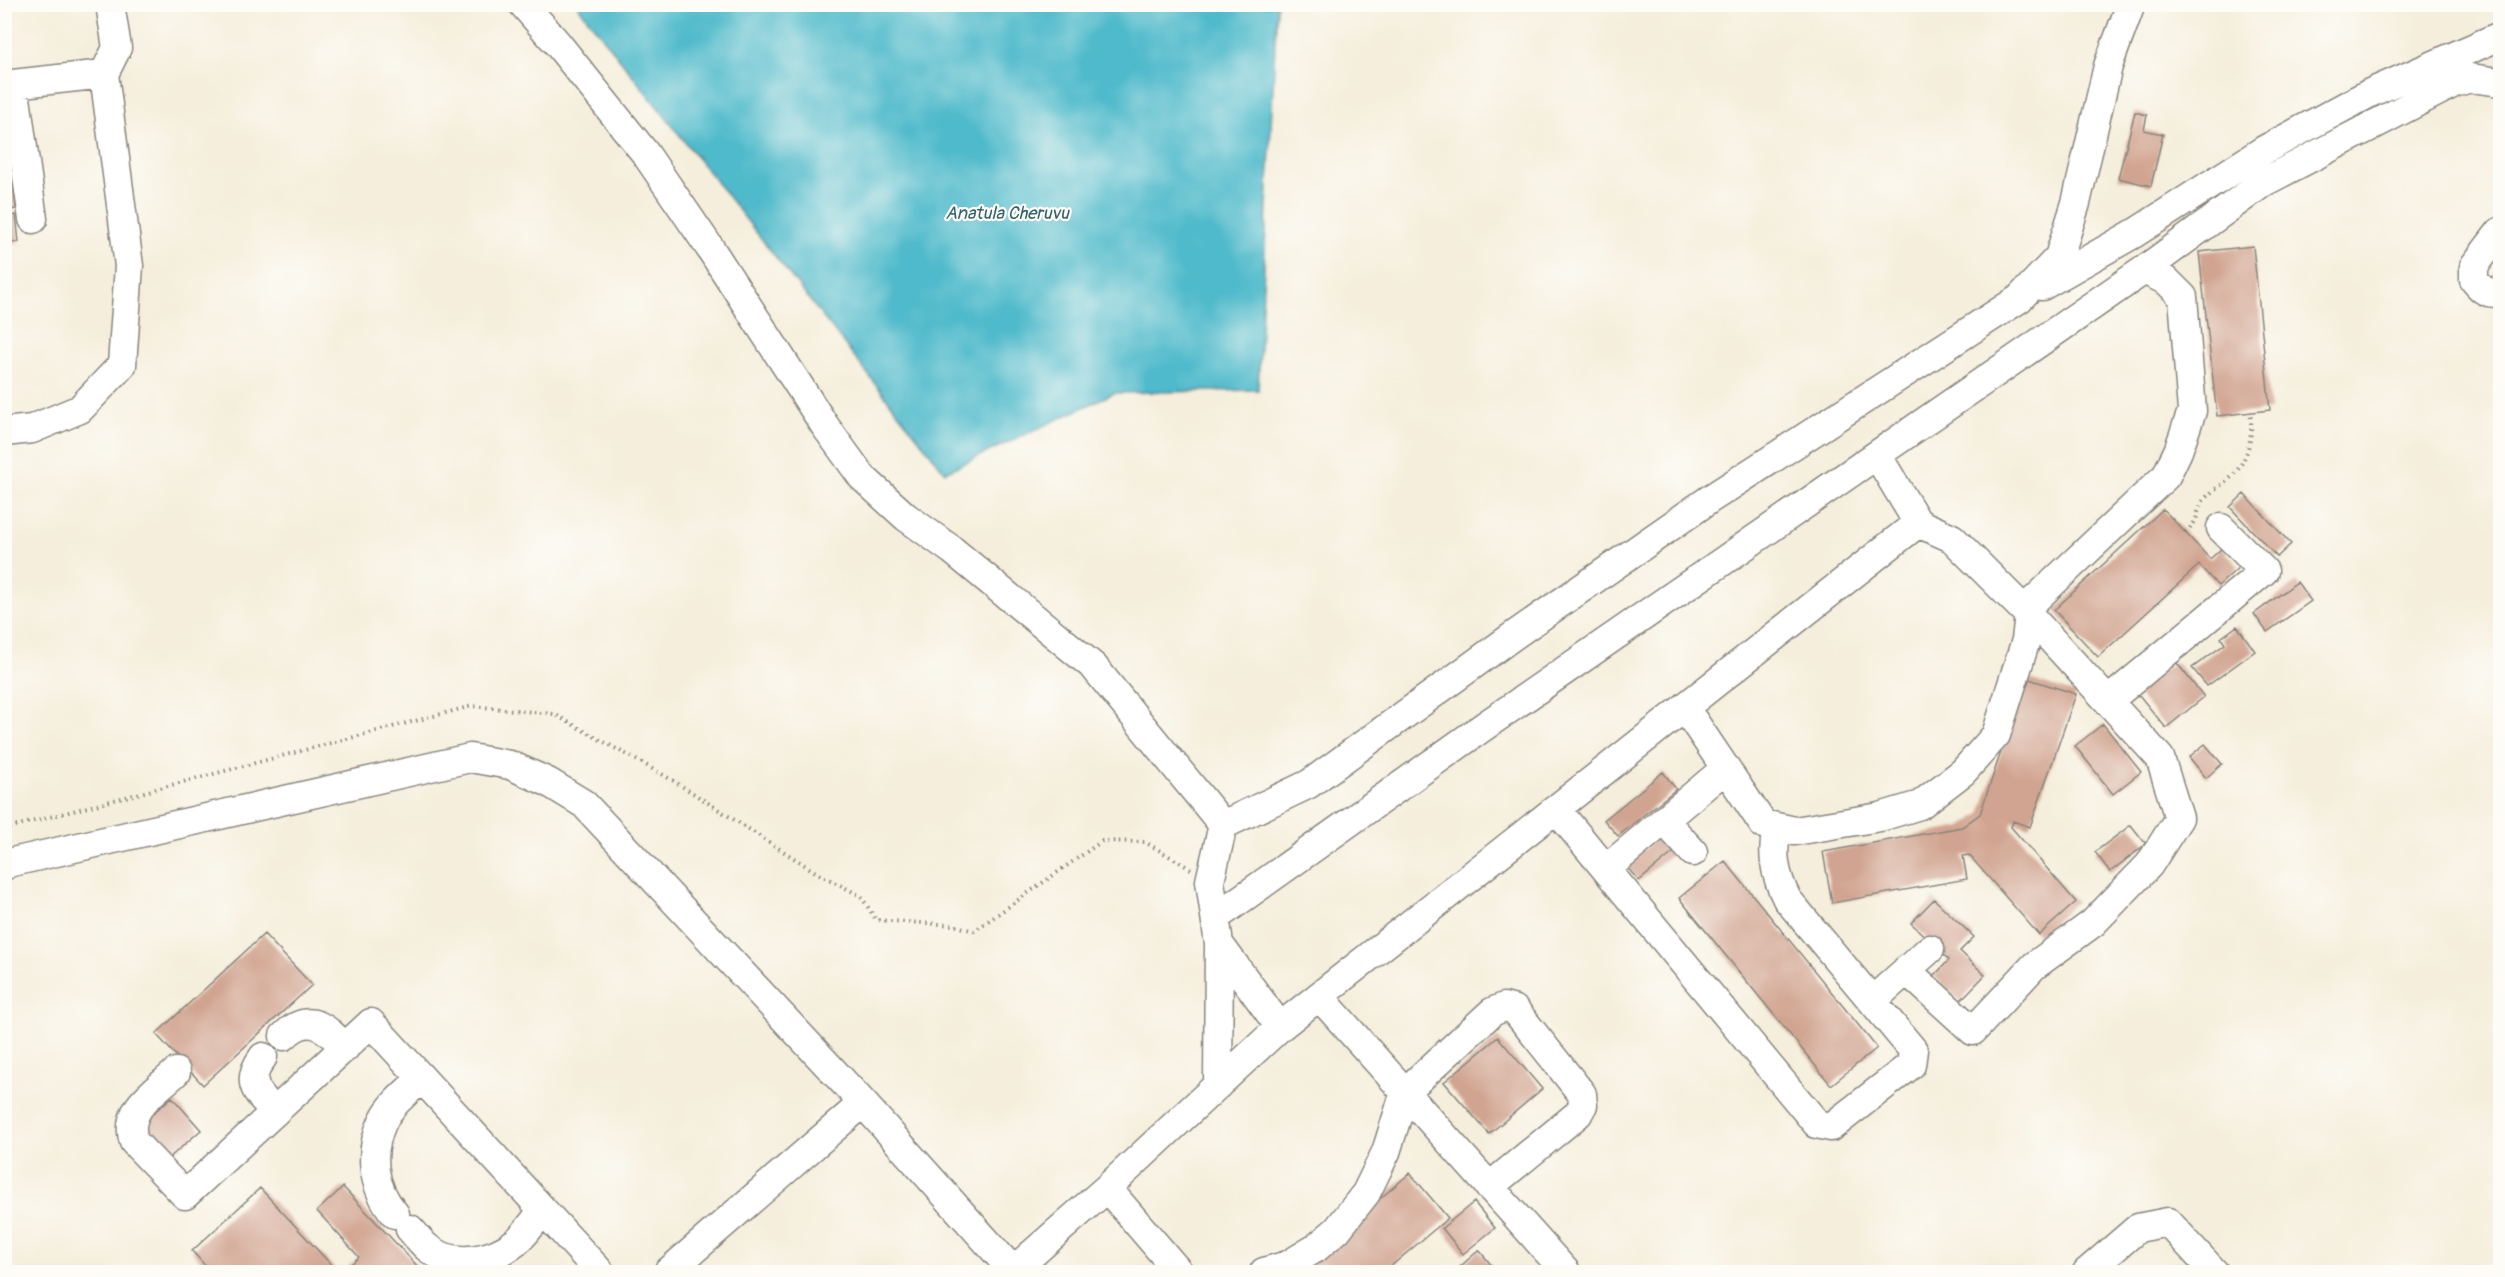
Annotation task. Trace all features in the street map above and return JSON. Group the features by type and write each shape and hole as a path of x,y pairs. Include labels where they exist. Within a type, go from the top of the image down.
{"street":[{"path":"4,432 32,429 80,409 122,365 129,266 104,74 117,48 110,4"},
{"path":"523,4 645,153 710,248 825,426 862,477 906,517 952,550 1094,667 1223,825"},
{"path":"2019,299 2059,256 2086,162 2108,66 2131,4"},
{"path":"1223,825 1309,784 1513,636 1700,506 2019,299 2135,233 2264,150 2370,93 2500,36"},
{"path":"33,219 9,85 104,74"},
{"path":"1218,930 1486,725 2144,270 2264,182 2454,83 2471,78 2500,82"},
{"path":"2500,232 2474,266 2474,280 2482,290 2494,294 2500,291"},
{"path":"1685,708 1763,824 1777,828 1795,831 1880,817 1920,805 1963,772 1996,735 2026,640 2027,613 2175,484 2192,411 2183,297 2167,281 2144,270"},
{"path":"1877,455 1918,523 1952,538 2027,613 2160,758 2179,818 2149,865 2093,923 2034,966 1973,1031 1906,970"},
{"path":"4,866 8,863 471,758 510,765 548,782 584,804 862,1103 1002,1267 1107,1188 1280,1028 1918,523"},
{"path":"2108,701 2264,571 2221,528"},
{"path":"1606,869 1726,768"},
{"path":"1556,809 1817,1124 1831,1127 1911,1065 1912,1050 1787,899 1777,877 1774,859 1777,828"},
{"path":"1664,820 1693,852"},
{"path":"1218,1085 1218,930 1210,881 1223,825"},
{"path":"1218,930 1280,1028"},
{"path":"1872,1001 1930,949"},
{"path":"1320,996 1566,1272"},
{"path":"1264,1272 1288,1265 1316,1248 1337,1230 1366,1193 1386,1152 1405,1092 1492,1012 1504,1007 1515,1010 1582,1094 1583,1106 1578,1114 1489,1187"},
{"path":"284,1036 292,1028 311,1022 321,1025 345,1047"},
{"path":"176,1072 139,1106 132,1118 131,1131 134,1142 185,1195 371,1023 600,1272"},
{"path":"263,1057 254,1072 253,1082 256,1090 275,1112"},
{"path":"421,1079 397,1102 383,1120 374,1147 374,1176 383,1200 402,1221 430,1250 456,1261 477,1259 497,1253 517,1241 543,1210"},
{"path":"668,1272 862,1103"},
{"path":"1107,1188 1179,1272"},
{"path":"2087,1272 2138,1228 2168,1222 2214,1272"}],"path":[{"path":"2185,532 2196,524 2203,501 2231,477 2242,464 2250,444 2252,427 2250,412"}],"water":[{"name":"Anatula Cheruvu","path":"577,5 1277,5 1258,390 1114,393 945,472"}],"building":[{"path":"2135,112 2147,115 2144,130 2163,134 2151,186 2118,178"},
{"path":"4,145 10,178 4,179"},
{"path":"13,184 16,209 4,211 4,185"},
{"path":"16,215 19,242 6,243 4,216"},
{"path":"2253,246 2270,410 2217,416 2199,252"},
{"path":"2244,494 2291,544 2277,557 2230,507"},
{"path":"2163,509 2210,559 2222,548 2239,567 2218,586 2199,565 2098,657 2054,610"},
{"path":"2297,582 2311,601 2267,632 2254,614"},
{"path":"2237,626 2255,651 2207,686 2192,668 2225,644 2221,638"},
{"path":"2176,662 2204,697 2166,728 2134,689"},
{"path":"2026,678 2076,694 2030,827 2013,821 2011,827 2076,902 2039,935 1969,855 1963,856 1967,879 1832,903 1823,852 1962,827 1980,814"},
{"path":"2103,724 2141,772 2113,794 2075,746"},
{"path":"2205,744 2222,764 2206,778 2189,757"},
{"path":"1663,772 1676,789 1618,836 1604,820"},
{"path":"2131,825 2146,844 2110,872 2095,852"},
{"path":"1661,835 1674,852 1639,881 1625,865"},
{"path":"1725,861 1877,1048 1831,1085 1679,898"},
{"path":"1934,899 1974,937 1960,951 1985,975 1960,1001 1934,976 1949,960 1911,923"},
{"path":"264,934 312,985 203,1085 156,1034"},
{"path":"1498,1037 1542,1089 1489,1134 1444,1082"},
{"path":"172,1097 201,1130 168,1159 139,1125"},
{"path":"1410,1173 1448,1218 1384,1272 1294,1272"},
{"path":"343,1187 423,1272 373,1272 369,1268 365,1272 342,1272 359,1257 317,1211"},
{"path":"260,1188 338,1272 211,1272 192,1251"},
{"path":"1474,1202 1495,1228 1463,1254 1442,1228"},
{"path":"1479,1250 1497,1272 1454,1272"}]}
